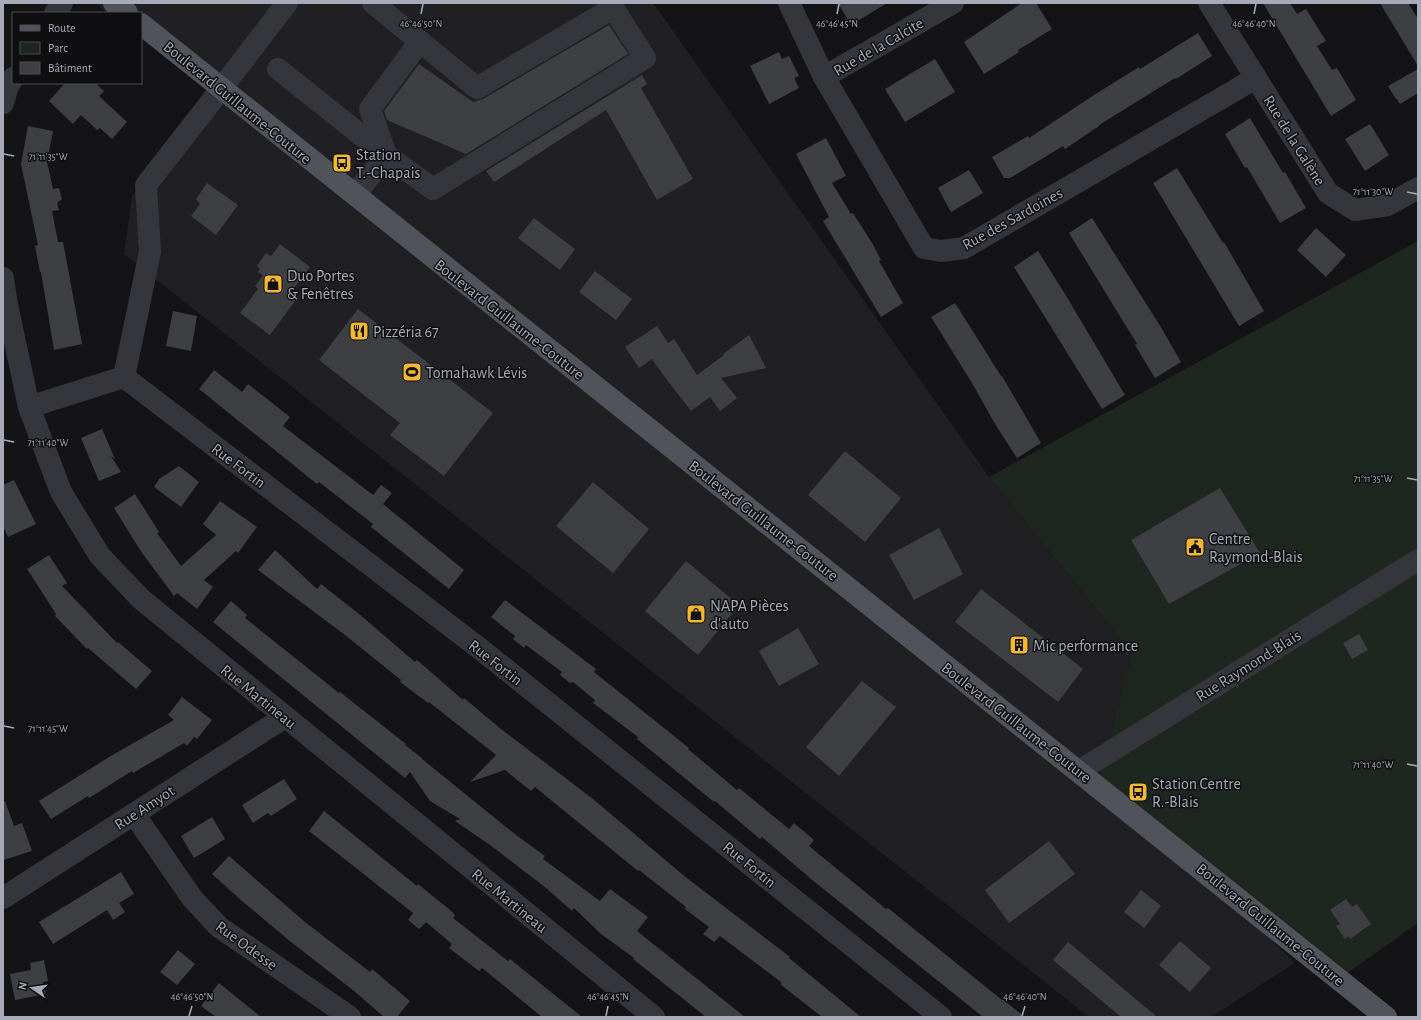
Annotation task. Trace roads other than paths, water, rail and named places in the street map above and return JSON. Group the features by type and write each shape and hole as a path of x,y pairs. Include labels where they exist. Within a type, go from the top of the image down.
{"main road":[{"path":"114,3 126,12"},
{"name":"Boulevard Guillaume-Couture","path":"142,25 1079,770 1386,1017"}],"street":[{"path":"56,12 62,3"},
{"path":"29,407 124,377 150,252 146,185 287,3"},
{"path":"278,69 386,155 433,189 646,58 613,8 477,88 373,3"},
{"name":"Rue des Sardoines","path":"789,3 824,77 924,248 940,252 964,248 1256,78"},
{"name":"Rue de la Calcite","path":"824,77 953,3"},
{"name":"Rue de la Galène","path":"1209,3 1328,193 1355,210 1388,204 1418,188"},
{"path":"386,155 370,109 420,40"},
{"path":"3,103 8,86 12,80"},
{"path":"355,195 386,155"},
{"name":"Rue Martineau","path":"3,278 7,305 29,407 61,492 100,556 141,599 654,1017"},
{"name":"Rue Fortin","path":"124,377 479,648 941,1017"},
{"name":"Rue Raymond-Blais","path":"1079,770 1418,560"},
{"name":"Rue Amyot","path":"3,898 285,717"},
{"name":"Rue Odesse","path":"134,814 192,898 218,927 350,1017"}],"place":[{"name":"Station T.-Chapais","path":"342,163"},
{"name":"Duo Portes & Fenêtres","path":"273,284"},
{"name":"Pizzéria 67","path":"359,331"},
{"name":"Tomahawk Lévis","path":"412,372"},
{"name":"Centre Raymond-Blais","path":"1195,547"},
{"name":"NAPA Pièces d'auto","path":"696,614"},
{"name":"Mic performance","path":"1019,645"},
{"name":"Station Centre R.-Blais","path":"1138,792"}]}
